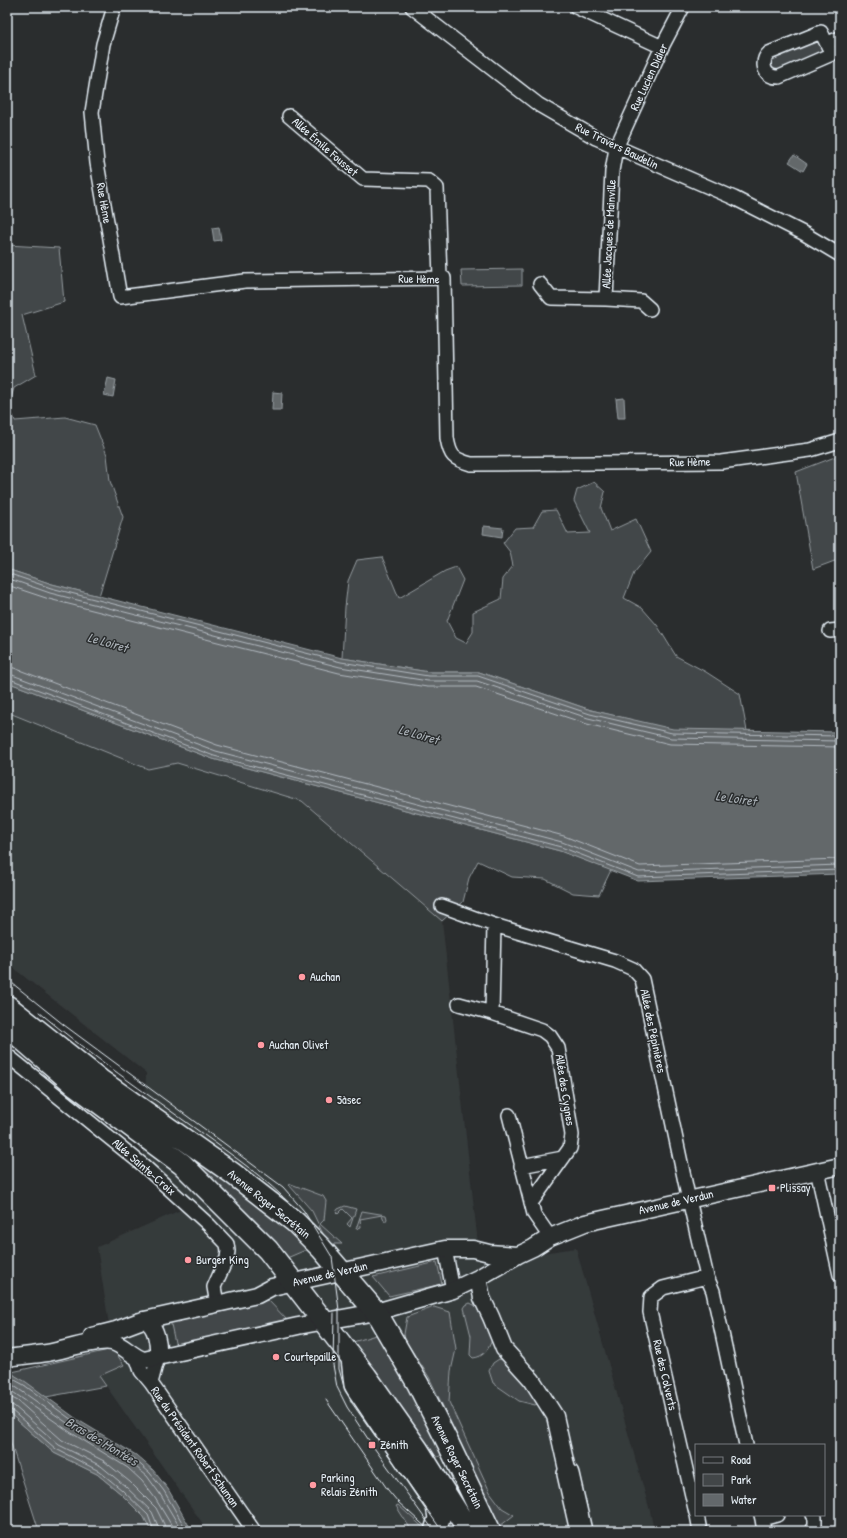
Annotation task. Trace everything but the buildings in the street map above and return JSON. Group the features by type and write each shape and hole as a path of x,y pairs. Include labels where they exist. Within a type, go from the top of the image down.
{"main road":[{"name":"Avenue Roger Secrétain","path":"7,1006 100,1080 232,1173 294,1222 321,1248 376,1312 421,1391 448,1443 490,1531"},
{"name":"Avenue Roger Secrétain","path":"7,1026 74,1084 182,1164 268,1250 352,1358 418,1450 469,1531"},
{"path":"352,1358 354,1385 437,1506 439,1518 435,1531"},
{"path":"568,1474 581,1531"}],"street":[{"name":"Rue Hème","path":"114,7 103,44 92,112 97,163 120,297 245,281 444,278 447,438 452,456 458,460 471,464 721,462 810,450 840,441"},
{"name":"Rue Travers Baudelin","path":"412,7 539,105 616,148 734,198 803,233 840,255"},
{"path":"576,7 662,47"},
{"name":"Rue Lucien Didier","path":"616,148 662,47 683,7"},
{"path":"821,32 827,43 832,54 779,77 772,76 766,72 764,63 765,57 769,53 821,32"},
{"path":"827,43 840,38"},
{"name":"Allée Émile Fousset","path":"289,116 363,179 429,181 437,188 440,278"},
{"name":"Allée Jacques de Mainville","path":"616,148 612,171 606,299 640,301 650,309"},
{"path":"540,284 551,298 606,299"},
{"name":"Allée des Pépinières","path":"442,906 494,925 615,961 633,970 642,979 689,1199"},
{"path":"492,1013 494,925"},
{"name":"Allée des Cygnes","path":"459,1004 492,1013 542,1030 550,1036 558,1048 572,1135 570,1148 531,1203"},
{"name":"Allée Sainte-Croix","path":"7,1055 143,1165 209,1225 227,1244 227,1258 214,1288 217,1304"},
{"path":"509,1115 534,1214 550,1237"},
{"path":"521,1166 563,1158"},
{"name":"Avenue de Verdun","path":"11,1358 47,1353 103,1341 113,1343 144,1360 324,1321 376,1312 453,1290 533,1248 550,1237 572,1227 689,1199 840,1166"},
{"path":"817,1170 840,1276"},
{"path":"689,1199 707,1277 713,1291 746,1444"},
{"path":"445,1249 453,1290"},
{"name":"Avenue de Verdun","path":"11,1358 48,1346 116,1330 139,1322 257,1295 272,1287 445,1249 473,1249 489,1253 518,1255"},
{"name":"Rue des Colverts","path":"695,1510 650,1312 651,1297 663,1288 707,1277"},
{"path":"478,1278 482,1298 504,1349 532,1380 555,1416 568,1474"},
{"path":"135,1356 129,1332 131,1327 139,1322 149,1322 154,1330 158,1348 158,1358"},
{"name":"Rue du Président Robert Schuman","path":"135,1356 140,1371 151,1383 254,1531"},
{"name":"Rue du Président Robert Schuman","path":"151,1383 158,1358"},
{"name":"Rue des Colverts","path":"696,1516 700,1531"},
{"path":"762,1522 775,1516"},
{"path":"812,1531 815,1525 814,1516"}],"shaded area":[{"path":"7,712 148,769 177,763 302,801 442,921 480,1262 576,1248 650,1511 654,1531 507,1531 501,1519 475,1531 208,1531 99,1376 114,1357 97,1247 185,1208 143,1165 146,1073 7,963"}],"green space":[{"path":"820,34 828,53 785,72 776,71 770,67 772,55"},
{"path":"7,245 59,248 64,302 22,315 36,375 14,388 9,405 15,421 65,417 95,425 107,455 110,481 123,517 99,596 52,584 7,569"},
{"path":"522,269 522,285 462,286 461,270"},
{"path":"840,455 840,559 813,569 796,472"},
{"path":"594,482 605,492 601,508 610,531 636,519 651,552 634,573 624,598 642,608 657,625 676,656 706,672 740,694 747,731 673,730 591,710 479,672 429,672 342,658 348,581 357,560 382,557 399,598 445,571 456,567 463,580 447,621 456,638 466,643 473,632 473,612 501,599 503,579 513,566 510,552 503,543 515,528 533,527 542,511 556,510 568,534 590,533 574,501 577,490"},
{"path":"7,682 213,759 560,851 611,870 599,895 573,893 545,879 512,877 478,861 469,878 463,902 442,921 302,801 177,763 148,769 7,712"},
{"path":"142,1120 211,1168 288,1230 308,1249 287,1258"},
{"path":"291,1184 323,1196 326,1201 324,1220 320,1224 342,1244 330,1244 326,1240 312,1211 289,1185"},
{"path":"345,1206 356,1209 350,1227 347,1224 352,1218 343,1209 338,1214 336,1212 338,1209"},
{"path":"362,1211 386,1215 387,1219 385,1222 382,1215 360,1219 361,1227 356,1229"},
{"path":"437,1262 442,1284 389,1296 373,1277"},
{"path":"268,1300 288,1321 176,1347 170,1320"},
{"path":"470,1303 476,1306 492,1339 486,1352 473,1358 470,1355 471,1336 464,1308"},
{"path":"434,1307 450,1312 456,1349 451,1371 449,1402 490,1492 502,1508 514,1515 500,1526 429,1377 405,1340 404,1334 407,1317"},
{"path":"379,1334 407,1384 442,1455 433,1459 388,1390 353,1342"},
{"path":"113,1349 124,1365 99,1376 106,1386 46,1397 14,1375 12,1372"},
{"path":"499,1359 507,1361 516,1370 528,1387 537,1404 535,1405 519,1401 493,1383 489,1371 493,1363"},
{"path":"7,1411 54,1453 97,1474 120,1493 144,1517 151,1531 39,1531 7,1431"},
{"path":"398,1505 427,1531 412,1531 396,1506"}],"water":[{"path":"794,155 807,164 803,171 789,162"},
{"path":"219,227 221,240 214,241 212,228"},
{"path":"108,378 116,380 113,397 104,395"},
{"path":"273,392 282,393 281,410 272,410"},
{"path":"624,398 625,418 618,418 616,399"},
{"path":"484,526 503,528 502,537 483,534"},
{"name":"Le Loiret","path":"7,569 52,584 342,658 429,672 479,672 591,710 673,729 840,732 840,874 638,881 560,851 213,759 7,682"},
{"name":"Bras des Montées","path":"7,1364 14,1375 78,1420 136,1455 153,1470 168,1489 192,1531 151,1531 144,1517 120,1493 97,1474 54,1453 7,1411"}],"tram line":[{"path":"7,979 64,1025 283,1187 304,1211 332,1257 339,1310 339,1369 344,1387 352,1403 442,1531"},
{"path":"39,1012 98,1059 249,1168 294,1208"},
{"path":"334,1313 333,1365 337,1387 347,1407 372,1445 434,1531"},
{"path":"326,1400 388,1490 398,1502 430,1531"}],"place":[{"name":"Auchan","path":"302,977"},
{"name":"Auchan Olivet","path":"261,1045"},
{"name":"5àsec","path":"329,1100"},
{"name":"Plissay","path":"772,1188"},
{"name":"Burger King","path":"188,1260"},
{"name":"Courtepaille","path":"276,1357"},
{"name":"Zénith","path":"372,1445"},
{"name":"Parking Relais Zénith","path":"313,1485"}]}
